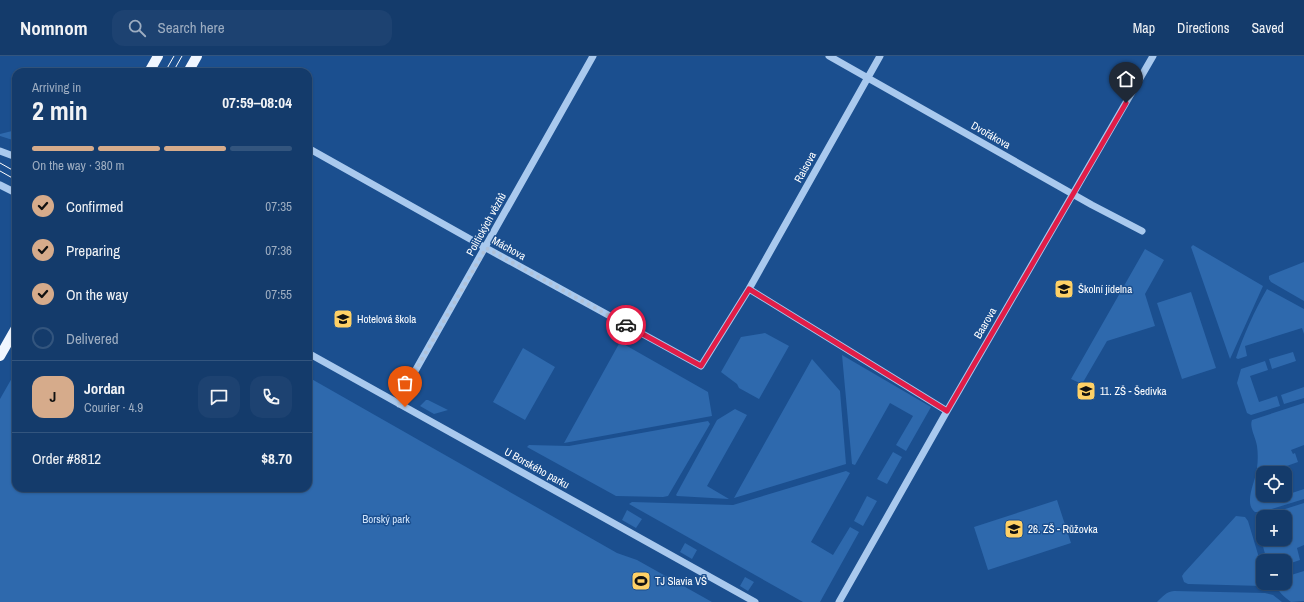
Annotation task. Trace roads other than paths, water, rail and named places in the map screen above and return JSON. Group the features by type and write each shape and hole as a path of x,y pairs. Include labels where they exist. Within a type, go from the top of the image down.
{"main road":[{"path":"151,68 158,56"},
{"path":"190,68 197,56"},
{"path":"0,356 12,335"}],"street":[{"name":"Politických vězňů","path":"399,404 414,373 486,248 593,56"},
{"name":"Dvořákova","path":"829,56 1073,194 1142,231"},
{"name":"Raisova","path":"701,366 749,289 880,56"},
{"name":"Baarova","path":"839,602 947,411 1153,56"},
{"name":"Máchova","path":"312,150 701,366"},
{"path":"0,151 12,156"},
{"path":"0,184 12,191"},
{"path":"749,289 947,411"},
{"name":"U Borského parku","path":"312,355 755,602"}],"tram line":[{"path":"167,68 174,56"},
{"path":"175,68 182,56"},
{"path":"0,163 12,170"},
{"path":"0,171 12,178"}],"place":[{"name":"Školní jídelna","path":"1064,289"},
{"name":"Hotelová škola","path":"343,319"},
{"name":"11. ZŠ - Šedivka","path":"1086,391"},
{"name":"26. ZŠ - Růžovka","path":"1014,529"},
{"name":"TJ Slavia VŠ","path":"641,581"}],"park label":[{"name":"Borský park","path":"386,519"}]}
